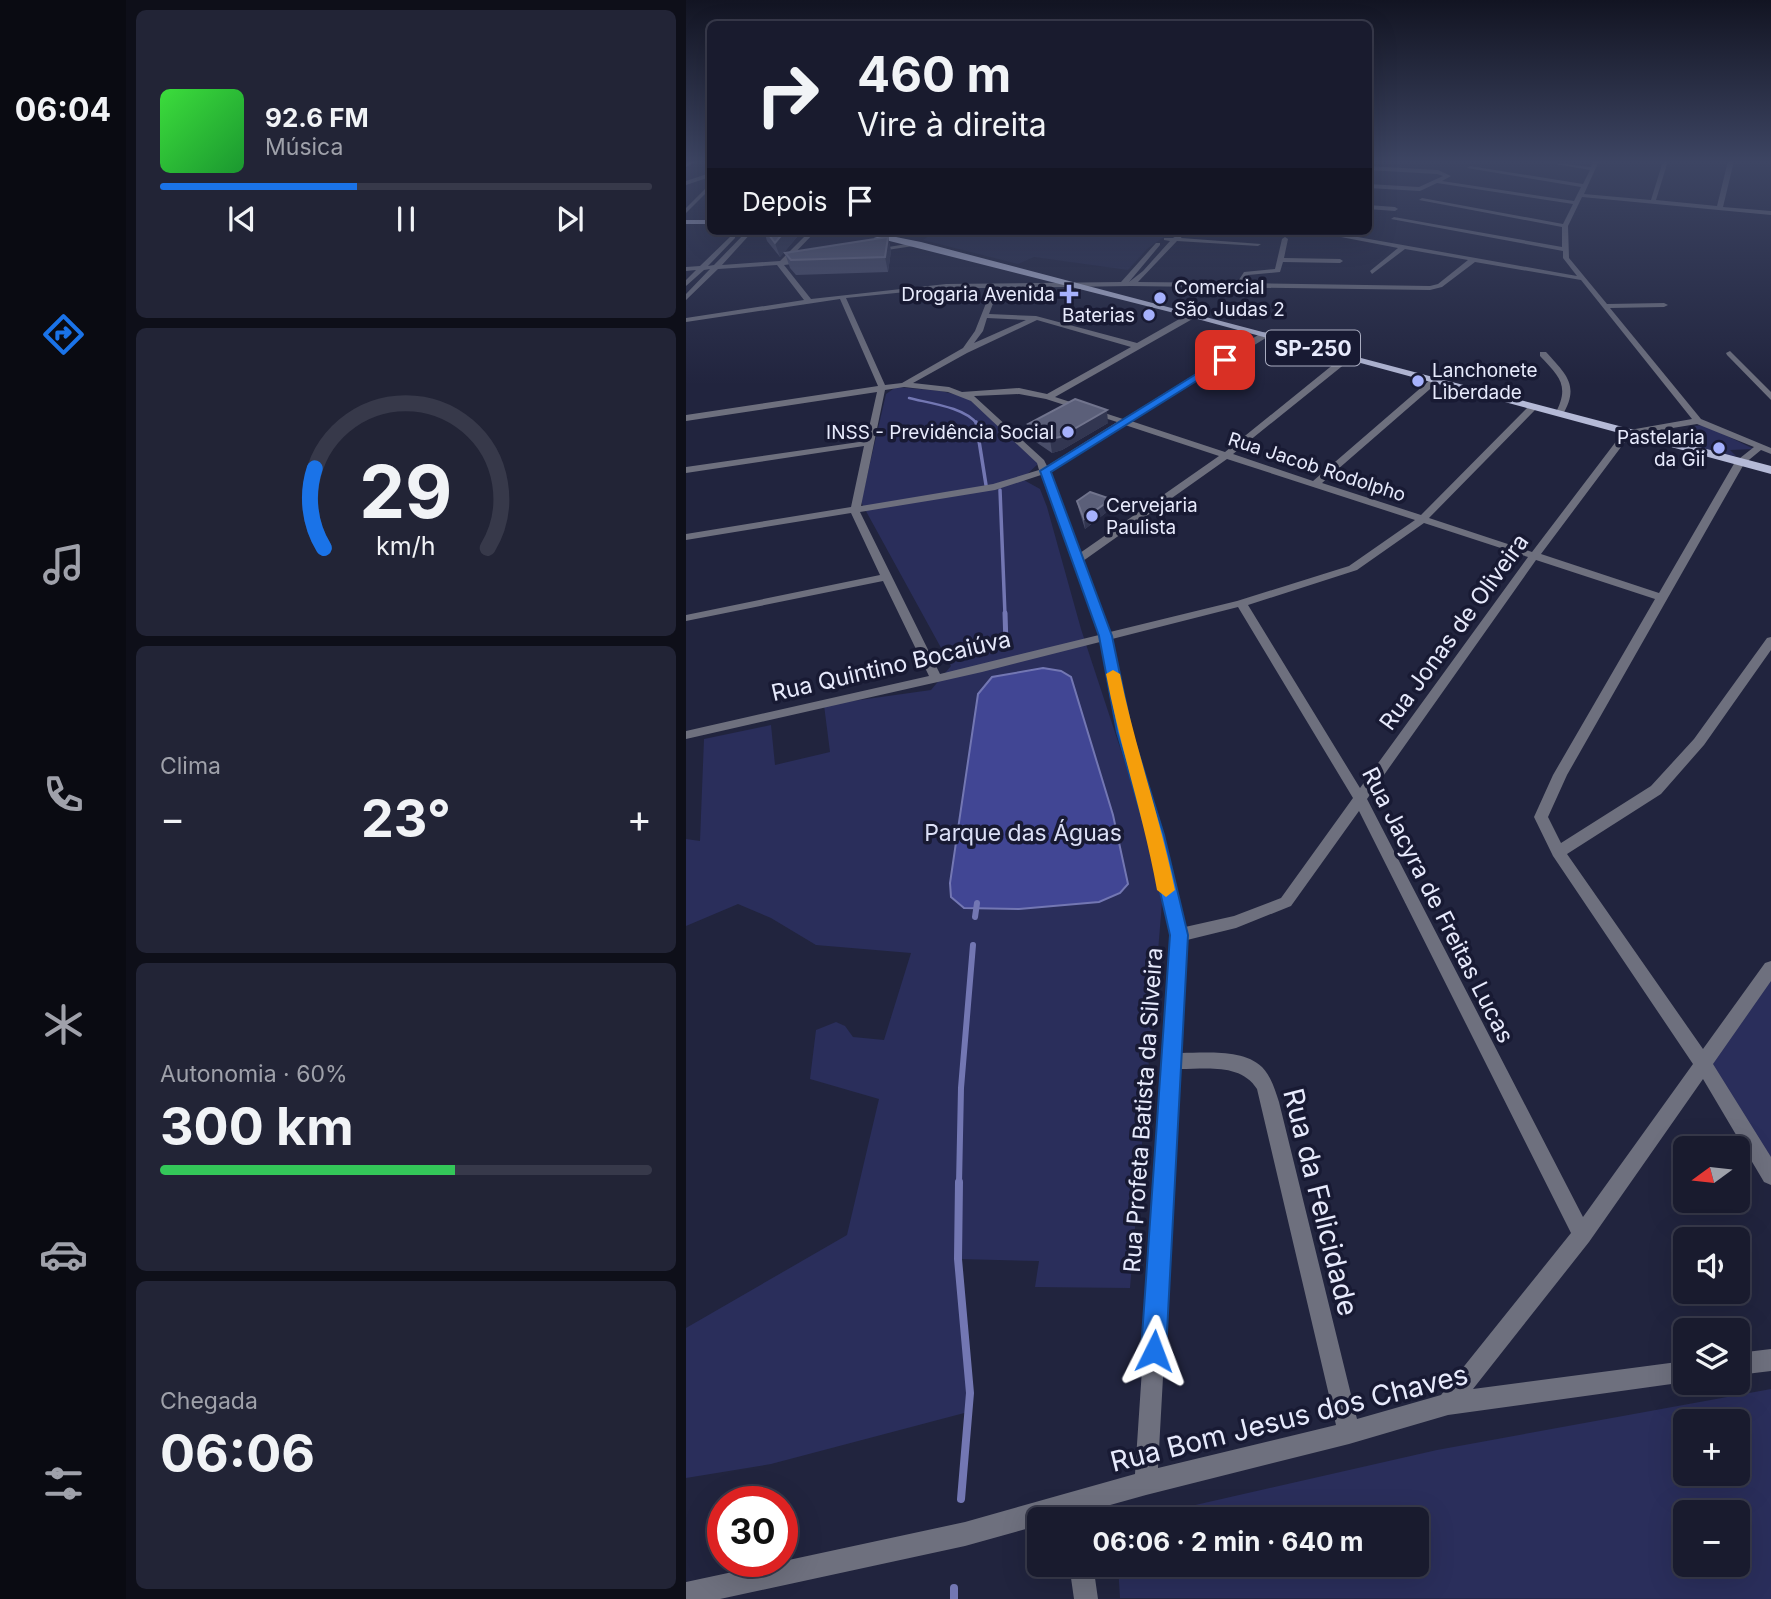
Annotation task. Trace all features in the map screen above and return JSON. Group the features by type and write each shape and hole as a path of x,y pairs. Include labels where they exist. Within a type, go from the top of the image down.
{"main road":[{"name":"SP-250","path":"877,236 1266,334 1771,470"}],"street":[{"path":"686,284 734,236"},
{"path":"688,295 746,236"},
{"path":"780,265 809,236"},
{"path":"1127,284 1166,239 1174,236"},
{"path":"1127,284 1145,275 1161,251 1176,236"},
{"path":"1185,236 1258,244"},
{"path":"1341,236 1584,279"},
{"path":"1488,236 1564,249"},
{"path":"1565,236 1566,258 1698,421 1765,449"},
{"path":"1240,284 1246,273 1278,271 1285,239"},
{"path":"863,252 918,244"},
{"path":"1372,272 1405,246"},
{"path":"686,269 780,265 822,259"},
{"path":"686,320 899,289 1127,284 1430,288 1440,286 1474,259"},
{"path":"1281,260 1340,261"},
{"path":"780,265 809,301"},
{"path":"964,351 975,340 996,285"},
{"path":"842,296 881,387 855,511 936,678"},
{"path":"1606,306 1664,305"},
{"path":"1048,397 1193,315"},
{"path":"985,316 1036,318 1138,346"},
{"path":"686,418 904,385 964,351 1036,318"},
{"path":"686,537 995,487 1045,471 1266,334"},
{"path":"1730,353 1771,397"},
{"path":"1543,354 1568,388 1568,399 1559,414"},
{"path":"1079,559 1225,456 1348,357"},
{"path":"1315,484 1434,381"},
{"name":"Rua Profeta Batista da Silveira","path":"904,385 974,399 1041,462 1079,559 1105,636 1125,732 1155,835 1179,935 1146,1483"},
{"name":"Rua Jacob Rodolpho","path":"959,394 1019,391 1048,397 1660,597"},
{"name":"Rua Quintino Bocaiúva","path":"686,735 936,678 1241,603 1353,568 1423,519 1533,407"},
{"path":"1628,433 1698,421"},
{"name":"Rua Jonas de Oliveira","path":"1179,935 1236,922 1286,902 1534,556 1628,433"},
{"path":"686,470 870,443"},
{"path":"1765,449 1740,462 1660,597 1543,809 1543,825 1558,852 1702,1062 1771,1175"},
{"path":"686,618 885,577"},
{"name":"Rua Jacyra de Freitas Lucas","path":"1241,603 1360,799 1582,1235"},
{"path":"1558,852 1656,790 1699,742 1771,641"},
{"path":"1448,1404 1582,1235 1771,968"},
{"name":"Rua da Felicidade","path":"1170,1060 1239,1065 1251,1069 1262,1080 1270,1102 1349,1433"},
{"path":"1750,1363 1771,1360"},
{"name":"Rua Bom Jesus dos Chaves","path":"1088,1507 1146,1483 1349,1433 1448,1404 1673,1374"},
{"name":"Rua Bom Jesus dos Chaves","path":"686,1594 1027,1522"},
{"path":"1083,1577 1086,1599"}],"shaded area":[{"path":"929,236 1166,236 1147,249 1128,270 1034,257 1018,264 923,240"},
{"path":"1043,668 1061,671 1071,677 1113,815 1128,884 1120,893 1099,902 1019,909 964,908 951,897 950,883 978,694 992,677"}],"green space":[{"name":"Parque das Águas","path":"896,387 941,391 974,399 1039,463 1022,479 1040,489 1047,507 1081,629 1154,851 1162,903 1130,1288 1035,1287 1039,1261 958,1259 968,1412 771,1464 686,1478 686,1328 847,1235 879,1099 810,1079 816,1030 836,1022 845,1026 853,1037 884,1040 911,953 816,945 771,918 738,904 686,926 686,839 700,841 704,739 771,725 775,765 830,752 824,705 931,690 951,666 861,502 886,394"},
{"path":"1704,425 1754,449 1730,450 1736,456 1716,454 1655,433 1696,430 1693,426"},
{"path":"1771,968 1771,1175 1750,1141 1750,1136 1747,1136 1702,1062"},
{"path":"1771,1389 1771,1599 1120,1598 1119,1577 1429,1577 1429,1507 1187,1507 1437,1450 1750,1395"}],"building":[{"path":"769,236 781,236 775,243"},
{"path":"888,237 885,257 791,260 785,253"},
{"path":"1075,399 1107,410 1060,437 1050,439 1028,424"},
{"path":"1090,492 1111,499 1084,519 1077,501"}],"waterway":[{"path":"909,398 964,413 976,423"},
{"path":"976,423 986,485"},
{"path":"1000,490 1005,615"},
{"path":"1005,613 1006,645"},
{"path":"975,917 977,903"},
{"path":"959,1184 961,1088 973,945"},
{"path":"959,1182 958,1259 970,1393 961,1499"},
{"path":"954,1588 954,1599"}],"slow traffic":[{"path":"1113,674 1125,732 1155,835 1166,890"}],"place":[{"name":"Drogaria Avenida","path":"1069,294"},
{"name":"Comercial São Judas 2","path":"1160,298"},
{"name":"Baterias","path":"1149,315"},
{"name":"Lanchonete Liberdade","path":"1418,381"},
{"name":"INSS - Previdência Social","path":"1068,432"},
{"name":"Pastelaria da Gii","path":"1719,448"},
{"name":"Cervejaria Paulista","path":"1092,516"}],"route":[{"path":"1154,1351 1179,935 1164,883 1155,835 1125,732 1105,636 1045,471 1225,360"}]}
